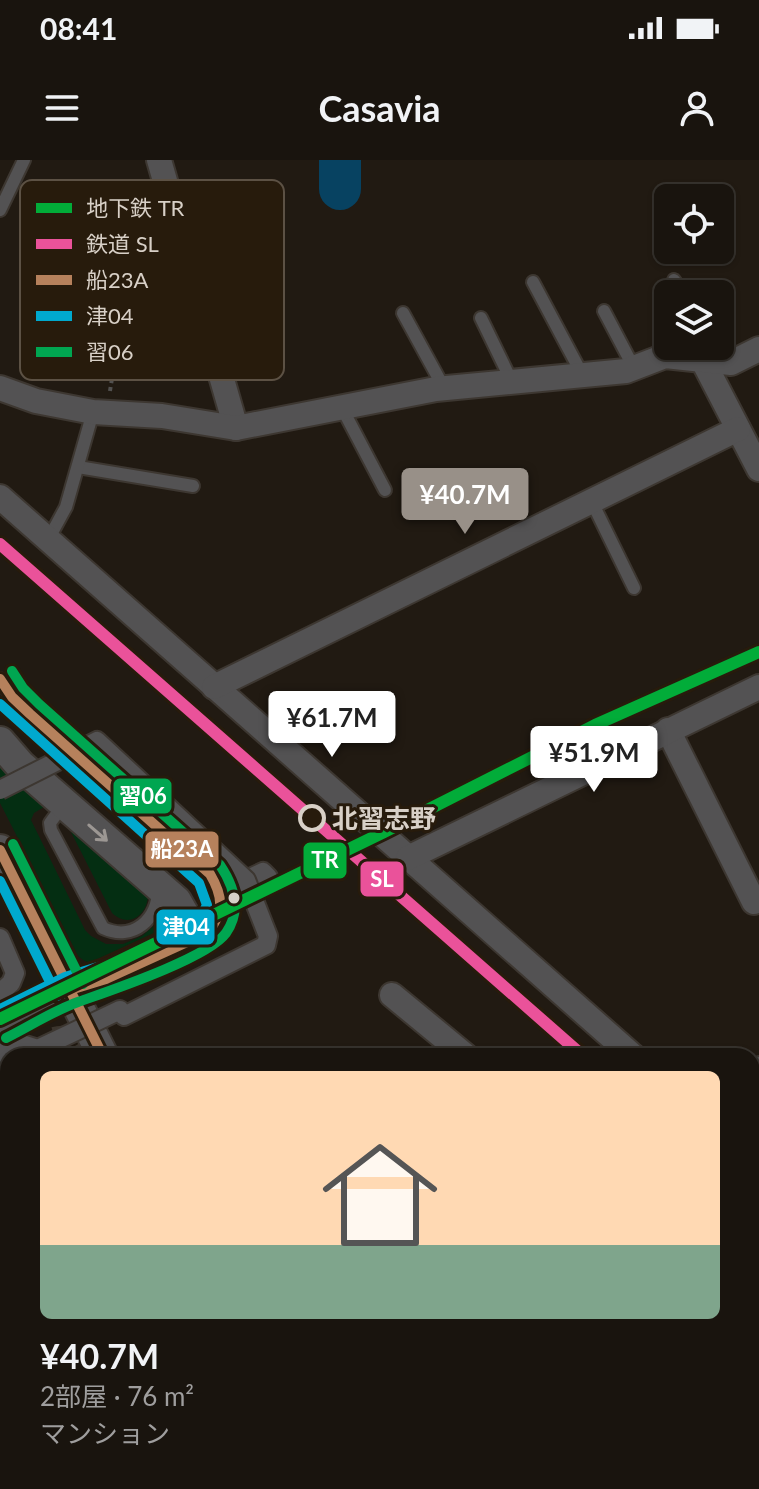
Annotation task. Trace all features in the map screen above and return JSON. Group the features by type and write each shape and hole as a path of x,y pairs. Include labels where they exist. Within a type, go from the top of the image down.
{"street":[{"path":"159,160 165,180"},
{"path":"734,353 759,349"},
{"path":"0,388 36,401 100,413 162,416 236,428 444,388 583,376 634,368 655,360"},
{"path":"718,360 738,429 759,469"},
{"path":"222,380 236,428"},
{"path":"214,687 738,429"},
{"path":"0,497 624,1048"},
{"path":"408,858 759,687"},
{"path":"668,730 754,902"},
{"path":"0,790 97,741 167,802 246,880 268,936 266,945 124,1016 120,1010 40,1048"},
{"path":"0,742 20,765 176,901 184,915 168,951 106,979 70,990 0,1025"},
{"path":"0,850 99,1048"},
{"path":"246,880 263,872 268,877"},
{"path":"0,938 15,973 11,983 0,993"},
{"path":"392,995 448,1048"},
{"path":"10,1048 19,1043 35,1048"}],"lane":[{"path":"0,210 24,160"},
{"path":"533,282 583,376"},
{"path":"604,311 634,368"},
{"path":"403,313 444,388"},
{"path":"481,318 512,382"},
{"path":"342,408 385,490"},
{"path":"48,540 66,507 100,413"},
{"path":"78,467 193,486"},
{"path":"591,500 634,588"},
{"path":"0,679 21,705 210,874 219,887 223,900 216,924 207,933 168,951"},
{"path":"64,803 50,823 51,830 103,928 114,933 130,931 144,924 156,908 158,885"}],"path":[{"path":"100,413 108,380"}],"green space":[{"path":"0,758 45,801 44,807 34,813 31,820 85,930 106,944 123,944 142,936 161,920 159,928 147,942 119,959 102,964 89,963 78,956 0,803"},
{"path":"74,825 148,894 145,908 136,917 125,920 112,913 71,832"}],"waterway":[{"path":"340,160 340,189"}],"tunnel":[{"path":"54,1036 69,1036 78,1048"}],"metro line":[{"name":"TR","path":"0,1019 384,832 595,725 759,652"}],"rail line":[{"name":"SL","path":"0,544 574,1048"}],"transit line":[{"name":"習06","path":"6,1038 69,1006 157,973 200,953 226,933 235,907 229,881 220,865 39,704 12,671"},
{"name":"船23A","path":"0,679 12,697 30,714 210,874 220,897 217,918 207,933 106,979 70,990"},
{"name":"津04","path":"0,704 199,883 207,905 199,921 101,966 65,977 0,1009"},
{"name":"習06","path":"13,844 83,984"},
{"name":"船23A","path":"0,850 99,1048"},
{"name":"津04","path":"0,881 57,996"}],"place":[{"name":"北習志野","path":"312,818"}]}
